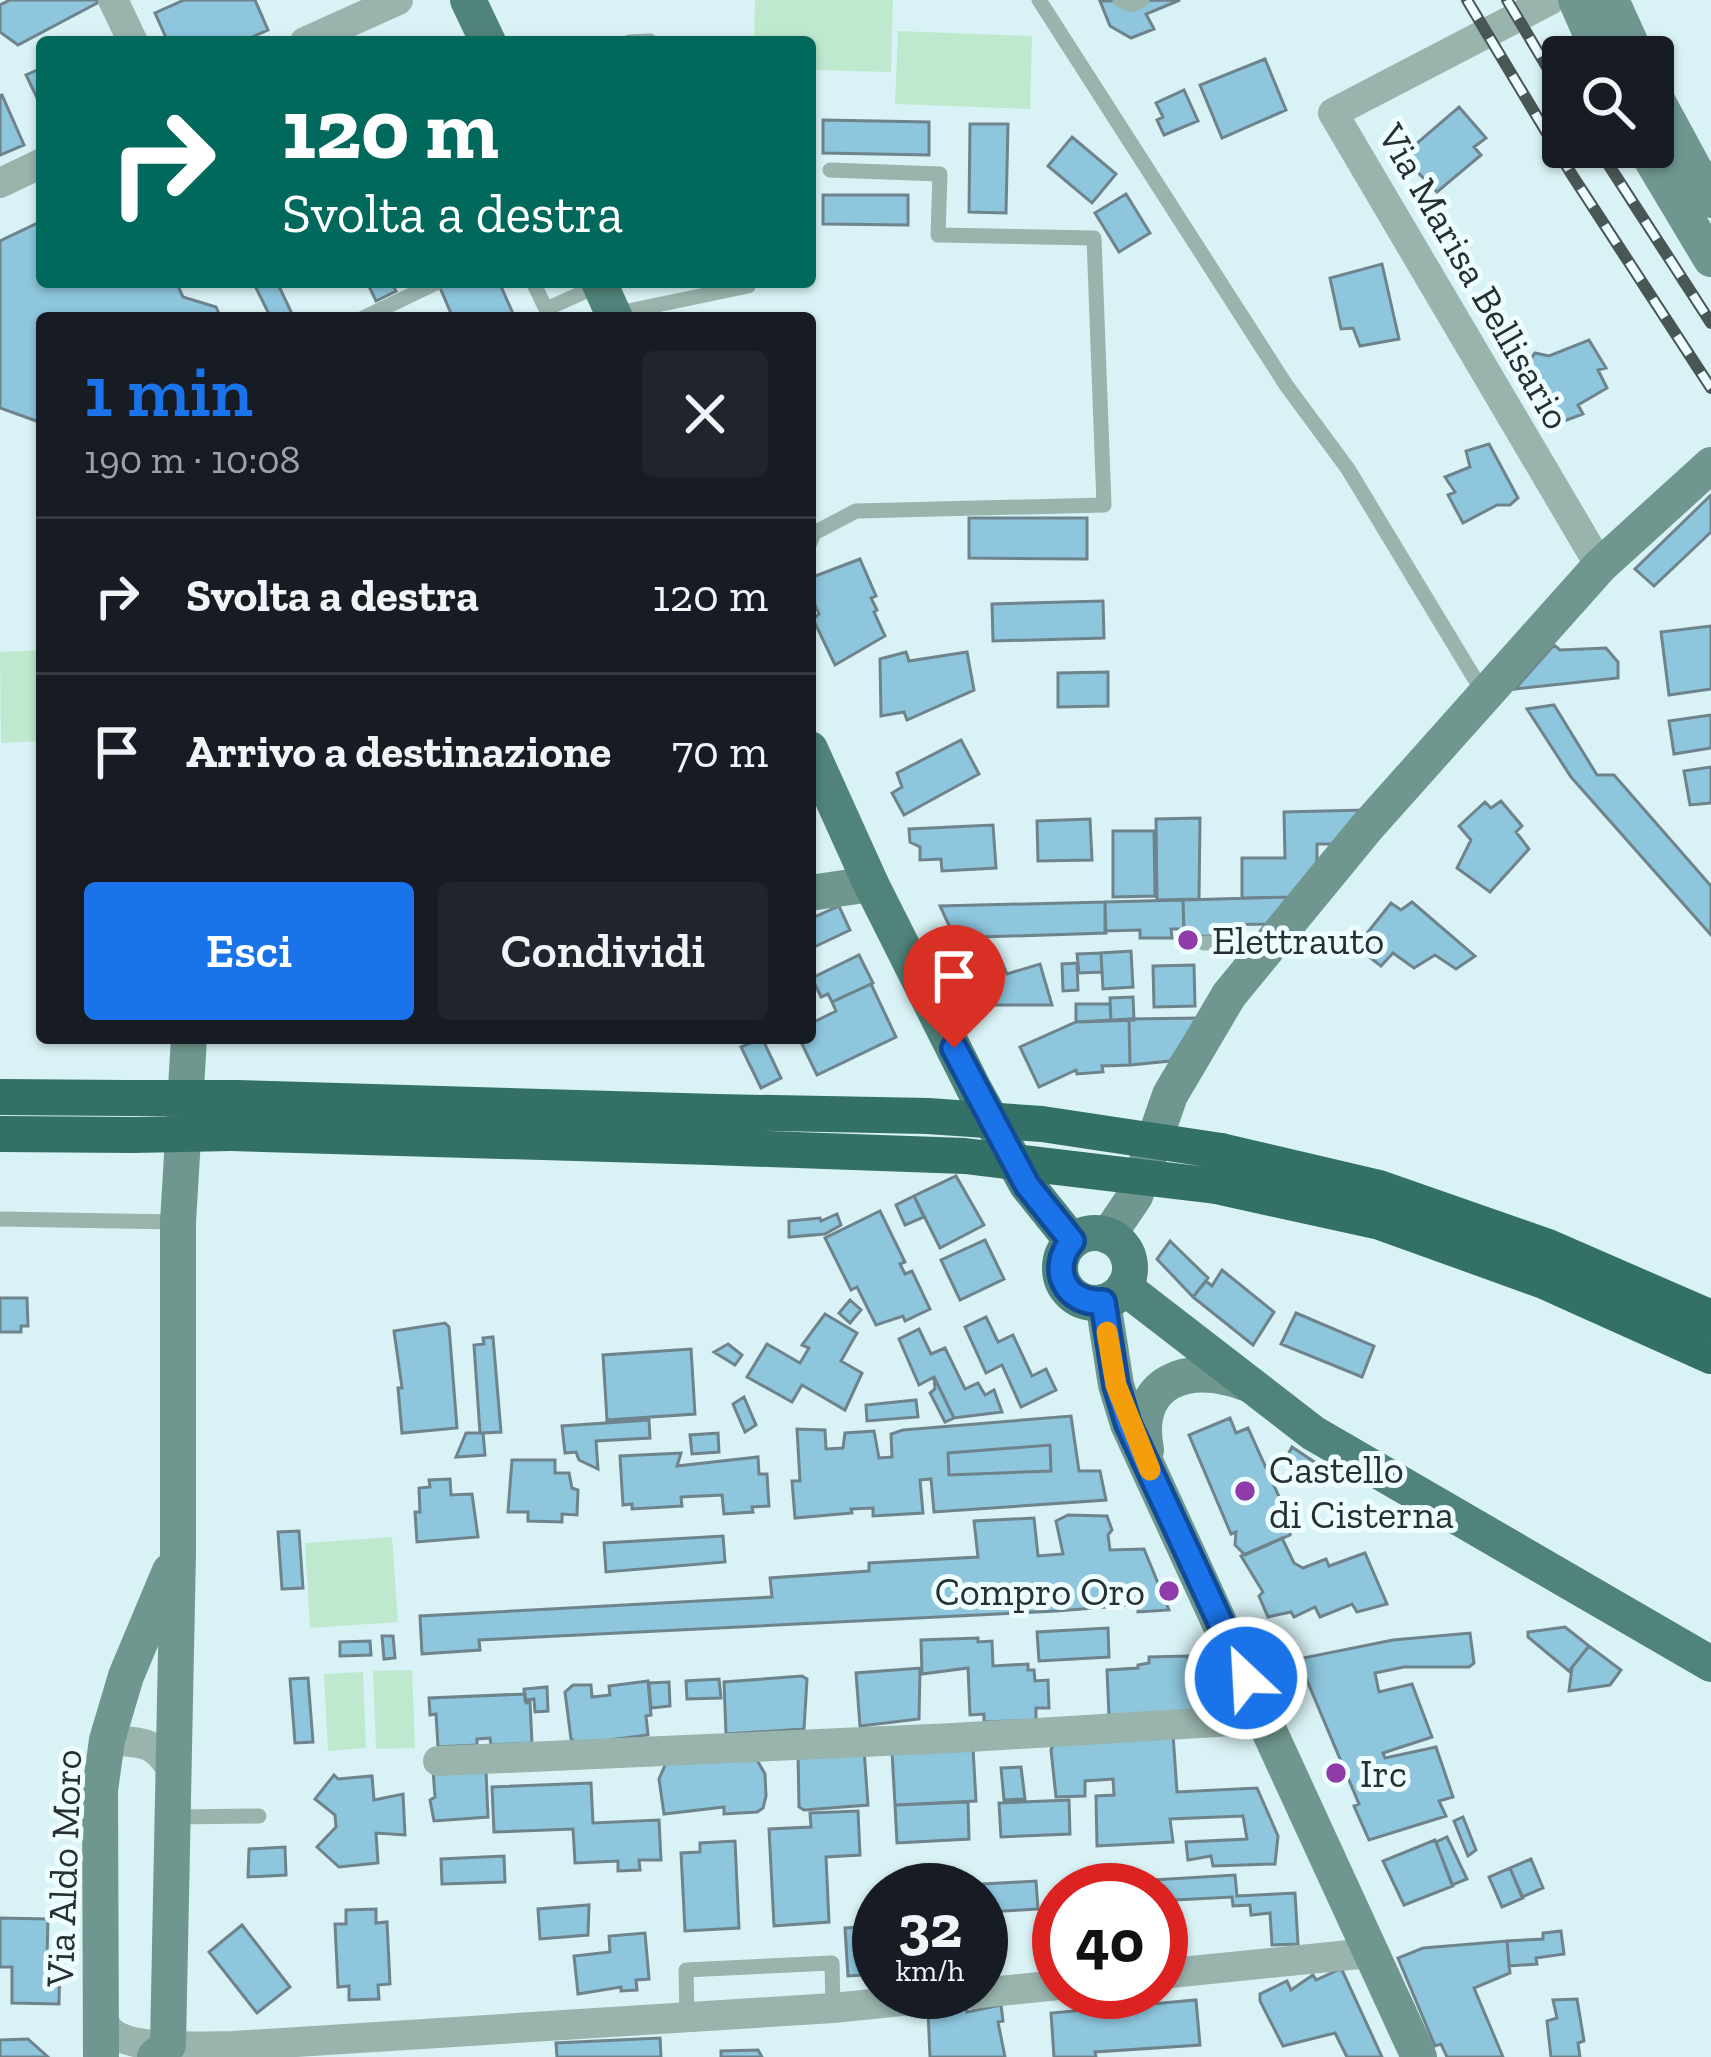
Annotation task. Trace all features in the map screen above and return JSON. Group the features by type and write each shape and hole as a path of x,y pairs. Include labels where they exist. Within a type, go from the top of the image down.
{"highway":[{"path":"0,1096 127,1098 233,1115 714,1130 965,1156 1219,1169 1378,1188 1548,1247 1711,1318"},
{"path":"0,1134 133,1135 233,1115"},
{"path":"1219,1169 1544,1281 1711,1356"}],"main road":[{"path":"468,0 485,36"},
{"path":"816,762 871,884 1027,1185 1090,1239 1117,1241 1128,1258 1130,1268 1114,1294"},
{"path":"1090,1239 1060,1261 1064,1284 1080,1300 1114,1294 1313,1433 1711,1664"}],"street":[{"path":"113,0 130,36"},
{"path":"318,36 398,0"},
{"name":"Via Marisa Bellisario","path":"1550,0 1333,113 1600,566"},
{"path":"1576,0 1592,36"},
{"path":"1611,0 1627,36"},
{"path":"1674,132 1711,200"},
{"path":"0,183 36,167"},
{"path":"1656,168 1711,260"},
{"path":"1090,1239 1135,1196 1163,1112 1187,1062 1229,995 1270,943 1600,566 1711,465"},
{"path":"816,892 871,884"},
{"name":"Via Aldo Moro","path":"161,2051 178,1552 178,1222 189,1044"},
{"path":"1114,1294 1116,1385 1150,1471 1419,2057"},
{"path":"1150,1471 1143,1415 1157,1391 1174,1380 1200,1374 1245,1383"},
{"name":"Via Aldo Moro","path":"101,2057 100,1790 107,1740 126,1676 178,1552"},
{"path":"438,1762 1265,1719"},
{"path":"107,1740 147,1744 162,1753 172,1772"},
{"path":"1188,1971 1369,1953"},
{"path":"99,2014 110,2031 123,2039 161,2051 474,2044 687,2018 1032,1987"}],"lane":[{"path":"1039,0 1286,385 1348,469 1485,696"},
{"path":"1120,0 1131,4 1142,0"},
{"path":"816,531 856,512 1104,505 1094,238 938,235 940,174 830,170"},
{"path":"376,312 426,288"},
{"path":"536,288 546,309 728,288"},
{"path":"1204,943 1270,943"},
{"path":"0,1219 178,1222"},
{"path":"172,1817 259,1816"},
{"path":"687,2018 686,1970 832,1963 833,2008"}],"green space":[{"path":"755,0 893,0 891,72 816,70 816,36 754,36"},
{"path":"898,31 1032,36 1030,109 895,104"},
{"path":"36,650 36,741 1,743 0,652"},
{"path":"392,1537 398,1622 310,1628 305,1543"},
{"path":"412,1670 415,1748 376,1749 373,1671"},
{"path":"363,1672 366,1748 328,1751 324,1674"}],"building":[{"path":"10,0 103,0 18,45 0,32 0,5"},
{"path":"184,0 255,0 268,30 254,36 165,36 155,13"},
{"path":"1180,0 1146,14 1154,29 1131,38 1110,26 1100,1"},
{"path":"1265,59 1286,110 1222,138 1200,85"},
{"path":"36,71 36,96 26,75"},
{"path":"1184,90 1198,121 1164,135 1156,103"},
{"path":"0,96 24,145 0,155"},
{"path":"1459,107 1486,138 1474,147 1481,155 1437,192 1402,156"},
{"path":"823,120 929,122 929,155 823,153"},
{"path":"970,124 1008,124 1006,213 969,212"},
{"path":"1072,137 1116,174 1092,203 1048,166"},
{"path":"1126,194 1150,233 1119,252 1095,213"},
{"path":"823,195 908,195 908,225 823,224"},
{"path":"36,224 36,288 179,288 183,297 216,307 218,312 36,312 36,421 0,408 0,241"},
{"path":"1382,264 1399,339 1360,346 1353,328 1341,329 1330,278"},
{"path":"256,288 280,288 291,312 268,312"},
{"path":"370,288 394,288 396,291 376,301"},
{"path":"440,288 502,288 512,312 450,312"},
{"path":"1589,340 1606,368 1598,370 1607,388 1578,405 1583,414 1559,423 1543,397 1549,391 1529,362 1535,353 1549,356"},
{"path":"1489,444 1518,498 1463,523 1448,495 1455,492 1445,477 1470,467 1466,451"},
{"path":"1711,495 1711,532 1654,586 1635,569"},
{"path":"969,518 1087,518 1087,559 969,558"},
{"path":"860,559 876,596 871,598 874,612 885,636 835,665 816,625 816,576"},
{"path":"1103,601 1104,638 993,641 992,604"},
{"path":"1711,626 1711,689 1669,695 1661,632"},
{"path":"1554,645 1560,650 1606,648 1618,662 1618,678 1515,689"},
{"path":"906,652 909,661 967,652 974,690 907,720 904,712 881,716 880,659"},
{"path":"1108,672 1108,706 1058,707 1058,673"},
{"path":"1554,705 1597,775 1614,775 1711,886 1711,935 1571,777 1527,709"},
{"path":"1711,715 1711,748 1674,754 1669,721"},
{"path":"961,740 979,774 904,815 892,793 902,787 897,773"},
{"path":"1711,767 1711,803 1690,805 1684,771"},
{"path":"1501,801 1522,826 1516,832 1529,849 1490,892 1457,868 1471,840 1459,826 1485,802 1491,808"},
{"path":"1364,810 1340,844 1317,844 1317,867 1290,897 1242,898 1242,858 1285,858 1284,812"},
{"path":"1200,818 1199,899 1157,900 1156,819"},
{"path":"1090,819 1092,860 1038,861 1037,821"},
{"path":"993,825 996,868 942,871 941,859 920,860 920,847 910,842 909,829"},
{"path":"1113,831 1154,831 1155,896 1113,897"},
{"path":"1290,897 1270,924 1212,925 1212,936 1184,937 1183,900"},
{"path":"1183,900 1184,929 1171,929 1172,938 1140,938 1140,930 1105,931 1105,902"},
{"path":"1105,902 1106,933 981,937 959,947 940,906"},
{"path":"1412,902 1475,956 1456,969 1435,955 1414,968 1393,953 1381,966 1356,947 1391,903 1401,910"},
{"path":"839,906 850,930 816,946 816,916"},
{"path":"985,950 994,963 1001,960 1007,974 1040,964 1052,1005 976,1005 958,967"},
{"path":"1131,951 1133,987 1103,989 1101,953"},
{"path":"1101,953 1102,972 1079,973 1077,954"},
{"path":"859,955 873,983 832,1002 828,994 821,997 816,976"},
{"path":"1077,963 1078,990 1063,991 1062,964"},
{"path":"1194,965 1195,1006 1154,1007 1153,966"},
{"path":"871,984 896,1037 817,1075 802,1044 816,1044 816,1021 836,1011 832,1002"},
{"path":"1133,997 1134,1020 1111,1021 1110,998"},
{"path":"1076,1004 1110,1004 1111,1021 1076,1022"},
{"path":"1198,1018 1170,1061 1130,1065 1129,1019"},
{"path":"1129,1019 1130,1065 1102,1066 1103,1072 1077,1074 1076,1070 1039,1087 1020,1047 1076,1022"},
{"path":"765,1044 781,1078 761,1088 741,1047"},
{"path":"956,1176 984,1225 940,1248 914,1196"},
{"path":"914,1196 924,1217 905,1225 896,1205"},
{"path":"880,1211 905,1262 900,1264 905,1274 912,1271 930,1309 905,1321 903,1316 876,1325 857,1287 851,1290 825,1238"},
{"path":"837,1214 841,1225 825,1234 789,1237 789,1221 821,1221"},
{"path":"985,1240 1004,1279 960,1300 941,1260"},
{"path":"1170,1241 1208,1278 1193,1297 1157,1259"},
{"path":"1222,1270 1274,1312 1253,1345 1193,1297 1206,1281 1212,1286"},
{"path":"0,1298 27,1298 28,1326 21,1326 21,1332 0,1332"},
{"path":"850,1300 861,1310 850,1323 839,1313"},
{"path":"1296,1313 1374,1346 1362,1377 1281,1344"},
{"path":"825,1314 857,1333 841,1361 862,1373 845,1410 802,1385 792,1402 747,1377 767,1344 800,1363 809,1348 802,1345"},
{"path":"986,1317 998,1342 1013,1335 1032,1376 1046,1369 1056,1390 1021,1407 1002,1365 986,1373 965,1327"},
{"path":"445,1323 457,1428 402,1433 394,1331"},
{"path":"919,1329 931,1354 945,1348 965,1389 978,1383 985,1395 994,1390 1002,1412 954,1418 934,1377 919,1385 899,1339"},
{"path":"493,1337 501,1432 483,1433 485,1455 456,1457 466,1433 480,1433 474,1345"},
{"path":"728,1344 742,1355 735,1365 714,1352"},
{"path":"691,1349 695,1414 607,1420 603,1355"},
{"path":"934,1377 954,1418 945,1422 930,1393 935,1389"},
{"path":"744,1397 756,1425 745,1432 733,1404"},
{"path":"916,1400 918,1417 867,1421 866,1405"},
{"path":"1071,1416 1079,1471 1100,1471 1106,1500 934,1512 931,1479 920,1480 923,1513 873,1516 873,1508 795,1518 792,1481 800,1481 797,1429 825,1430 826,1449 843,1448 845,1433 874,1431 879,1458 892,1457 891,1434","holes":["1050,1445 1051,1471 949,1475 948,1453"]},
{"name":"Castello di Cisterna","path":"1230,1418 1236,1433 1248,1428 1285,1510 1280,1512 1283,1520 1291,1525 1290,1535 1245,1555 1235,1545 1236,1532 1231,1534 1189,1435"},
{"path":"649,1420 650,1438 596,1441 598,1469 579,1460 576,1452 565,1453 562,1426"},
{"path":"718,1433 719,1452 692,1454 690,1435"},
{"path":"1050,1445 1051,1471 949,1475 948,1453"},
{"path":"1292,1447 1334,1475 1324,1486 1285,1460"},
{"path":"681,1453 677,1466 758,1457 759,1474 767,1474 769,1506 724,1514 722,1495 681,1497 682,1506 632,1509 632,1504 623,1505 620,1456"},
{"path":"512,1460 555,1460 555,1473 569,1473 572,1488 578,1490 577,1515 562,1514 562,1522 528,1521 528,1512 508,1512"},
{"path":"450,1479 451,1495 472,1494 478,1537 417,1542 419,1488 430,1487 429,1480"},
{"path":"1068,1515 1107,1516 1112,1530 1110,1550 1144,1549 1169,1610 1138,1612 1138,1601 1131,1601 1132,1605 1057,1611 479,1640 480,1650 422,1654 420,1616 772,1597 770,1578 869,1571 869,1563 978,1557 974,1521 1034,1518 1038,1556 1063,1554 1056,1521"},
{"path":"299,1531 303,1588 282,1589 278,1532"},
{"path":"723,1536 725,1562 606,1572 604,1543"},
{"path":"1282,1538 1294,1563 1303,1568 1326,1559 1329,1566 1365,1553 1387,1604 1357,1612 1352,1604 1320,1617 1315,1607 1294,1617 1291,1612 1268,1617 1259,1596 1263,1592 1241,1556"},
{"path":"1565,1627 1589,1646 1569,1671 1528,1637 1528,1632"},
{"path":"1108,1628 1109,1657 1039,1661 1037,1632"},
{"path":"1470,1633 1474,1663 1469,1667 1404,1667 1375,1673 1379,1692 1412,1684 1432,1737 1383,1753 1385,1758 1436,1747 1453,1797 1439,1801 1446,1816 1369,1840 1354,1806 1359,1804 1298,1659 1393,1640"},
{"path":"382,1636 393,1636 395,1658 384,1659"},
{"path":"978,1638 978,1642 992,1641 993,1666 1028,1664 1035,1681 1048,1680 1049,1708 1036,1708 1036,1720 984,1722 984,1714 970,1715 968,1668 922,1674 921,1640"},
{"path":"370,1641 371,1655 340,1656 340,1642"},
{"path":"1589,1646 1621,1670 1610,1685 1569,1691 1572,1667"},
{"path":"1188,1656 1189,1668 1196,1668 1197,1684 1205,1684 1207,1711 1109,1716 1107,1670 1138,1668 1149,1663 1149,1657"},
{"path":"920,1668 919,1719 860,1726 856,1673"},
{"path":"308,1678 313,1742 295,1743 290,1679"},
{"path":"719,1679 721,1698 687,1699 686,1681"},
{"path":"807,1679 804,1729 726,1734 724,1682"},
{"path":"648,1681 648,1735 577,1744 571,1739 565,1692 573,1685 591,1685 592,1697 610,1695 609,1686"},
{"path":"669,1682 670,1706 651,1708 649,1683"},
{"path":"547,1687 548,1711 535,1712 534,1699 525,1700 524,1689"},
{"path":"525,1694 526,1703 530,1702 532,1743 491,1745 490,1738 477,1739 477,1745 438,1747 436,1714 430,1715 429,1698"},
{"path":"1173,1734 1177,1792 1257,1788 1278,1836 1275,1864 1213,1866 1211,1856 1188,1860 1186,1842 1247,1839 1243,1816 1170,1819 1173,1842 1097,1846 1096,1796 1114,1795 1113,1779 1085,1781 1085,1796 1056,1797 1051,1750 1055,1740"},
{"path":"973,1748 976,1801 895,1805 892,1752"},
{"path":"864,1749 868,1805 799,1807 798,1753"},
{"path":"757,1760 765,1774 766,1796 757,1812 724,1814 724,1807 664,1814 659,1779 666,1763"},
{"path":"1021,1767 1025,1799 1004,1800 1001,1768"},
{"path":"433,1770 486,1771 488,1817 434,1821"},
{"path":"334,1775 338,1779 372,1776 374,1800 403,1794 405,1835 376,1833 378,1863 339,1867 317,1847 336,1827 335,1815 315,1799"},
{"path":"591,1783 593,1823 659,1820 661,1860 639,1860 640,1870 618,1871 618,1861 575,1863 573,1829 494,1832 492,1787"},
{"path":"1069,1800 1070,1834 1001,1837 999,1803"},
{"path":"968,1802 969,1839 897,1843 895,1805"},
{"path":"858,1811 860,1855 826,1857 829,1922 774,1926 769,1829 811,1827 810,1813"},
{"path":"1463,1817 1476,1850 1468,1856 1454,1821"},
{"path":"1447,1837 1467,1879 1452,1885 1436,1842"},
{"path":"1435,1840 1453,1886 1404,1905 1383,1861"},
{"path":"735,1841 739,1928 685,1931 681,1853 700,1852 700,1843"},
{"path":"285,1847 286,1875 248,1877 249,1849"},
{"path":"504,1856 505,1882 442,1884 441,1859"},
{"path":"1531,1859 1543,1888 1522,1897 1510,1868"},
{"path":"1510,1868 1523,1898 1502,1907 1489,1877"},
{"path":"1235,1875 1237,1896 1295,1893 1298,1944 1272,1945 1270,1913 1251,1915 1250,1905 1233,1906 1232,1897 1188,1899 1188,1878"},
{"path":"1032,1881 1032,1909 1008,1911 1008,1883"},
{"path":"589,1905 588,1935 540,1939 538,1909"},
{"path":"376,1909 376,1923 387,1922 390,1984 378,1985 379,1999 349,2000 349,1986 338,1987 335,1924 346,1924 346,1910"},
{"path":"0,1918 48,1919 47,1958 60,1958 59,2004 12,2003 12,1967 0,1967"},
{"path":"242,1925 290,1987 257,2013 209,1952"},
{"path":"845,1928 852,1928 852,1976 848,1976"},
{"path":"1561,1931 1564,1954 1536,1958 1537,1964 1509,1966 1507,1941 1543,1939 1543,1933"},
{"path":"645,1933 649,1979 636,1980 637,1990 621,1991 621,1987 578,1994 574,1956 610,1952 609,1936"},
{"path":"1507,1941 1510,1973 1474,1988 1503,2057 1447,2057 1441,2044 1435,2046 1398,1958 1423,1948"},
{"path":"1338,1970 1382,2057 1347,2057 1335,2033 1283,2046 1260,2001 1260,1994 1287,1981 1291,1990 1313,1975 1316,1980"},
{"path":"1577,1999 1584,2041 1578,2043 1580,2057 1551,2057 1547,2021 1557,2018 1553,2000"},
{"path":"1196,2000 1200,2045 1054,2057 1051,2019 1188,2019 1188,2001"},
{"path":"928,2019 1003,2019 998,2022 1005,2057 930,2057"},
{"path":"660,2038 661,2057 557,2057 556,2043"},
{"path":"28,2039 48,2057 0,2057 0,2040"},
{"path":"758,2050 762,2057 721,2057 721,2051"}],"railway":[{"path":"1467,0 1572,175 1711,388"},
{"path":"1507,0 1542,59"},
{"path":"1611,168 1711,323"}],"slow traffic":[{"path":"1107,1332 1128,1424 1150,1470"}],"place":[{"name":"Elettrauto","path":"1188,940"},
{"name":"Castello di Cisterna","path":"1245,1491"},
{"name":"Compro Oro","path":"1169,1591"},
{"name":"Irc","path":"1336,1773"}],"route":[{"path":"954,1048 1027,1185 1072,1241 1060,1261 1064,1284 1080,1300 1103,1302 1116,1385 1128,1424 1246,1678"}]}
